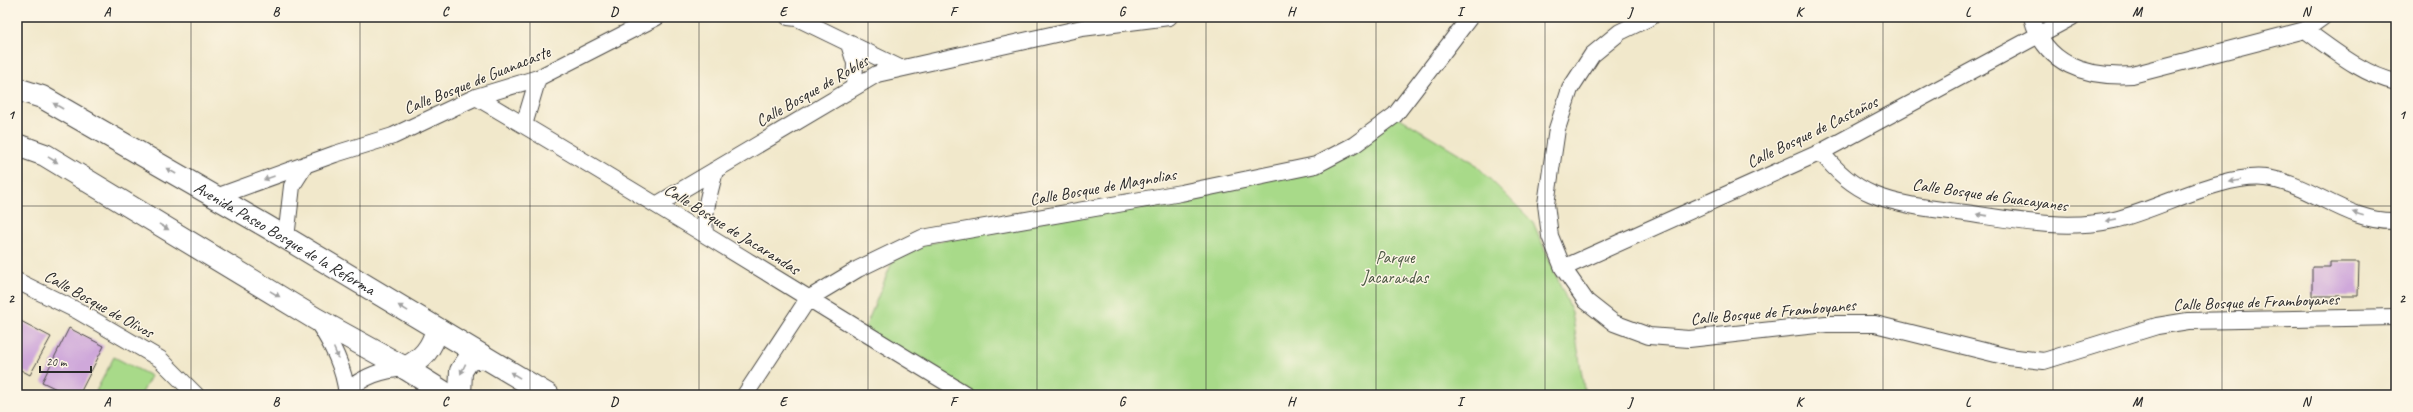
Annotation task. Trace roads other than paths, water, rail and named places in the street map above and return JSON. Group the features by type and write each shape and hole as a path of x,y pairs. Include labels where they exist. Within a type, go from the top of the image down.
{"main road":[{"name":"Avenida Paseo Bosque de la Reforma","path":"17,89 42,97 216,197 548,395"},
{"path":"17,145 45,155 316,319 405,368 448,395"},
{"path":"405,368 426,354 434,342 437,329"},
{"path":"460,395 461,371 469,360 484,357"}],"street":[{"name":"Calle Bosque de Guanacaste","path":"216,197 306,164 393,136 476,97 538,78 657,17"},
{"path":"788,17 796,18 900,68"},
{"name":"Calle Bosque de Robles","path":"658,204 877,74 1085,22 1169,17"},
{"name":"Calle Bosque de Magnolias","path":"745,395 808,299 858,269 922,238 1181,193 1316,165 1354,145 1395,115 1470,17"},
{"name":"Calle Bosque de Framboyanes","path":"1651,17 1620,32 1592,55 1570,89 1557,129 1546,204 1550,236 1564,268 1586,301 1614,323 1649,336 1689,339 1826,324 1875,324 2008,357 2044,361 2157,326 2188,321 2396,317"},
{"path":"2032,17 2039,35 2053,54 2072,67 2093,74 2119,76 2132,75 2305,30 2323,17"},
{"name":"Calle Bosque de Castaños","path":"1564,268 1821,152 2072,17"},
{"path":"2305,30 2343,57 2385,80 2396,82"},
{"path":"849,44 855,63 854,87"},
{"path":"524,125 538,78"},
{"name":"Calle Bosque de Jacarandas","path":"476,97 658,204 808,299 967,395"},
{"name":"Calle Bosque de Guacayanes","path":"1821,152 1848,180 1874,194 1931,208 2030,222 2074,225 2114,220 2214,186 2236,181 2266,178 2291,186 2354,214 2384,221 2396,221"},
{"path":"286,238 292,186 306,164"},
{"path":"706,235 704,230 707,206 715,170"},
{"name":"Calle Bosque de Olivos","path":"17,281 78,311 160,359 196,395"},
{"path":"316,319 331,341 338,359 346,393 363,378 384,370 405,368"}],"park label":[{"name":"Parque Jacarandas","path":"1395,267"}]}
